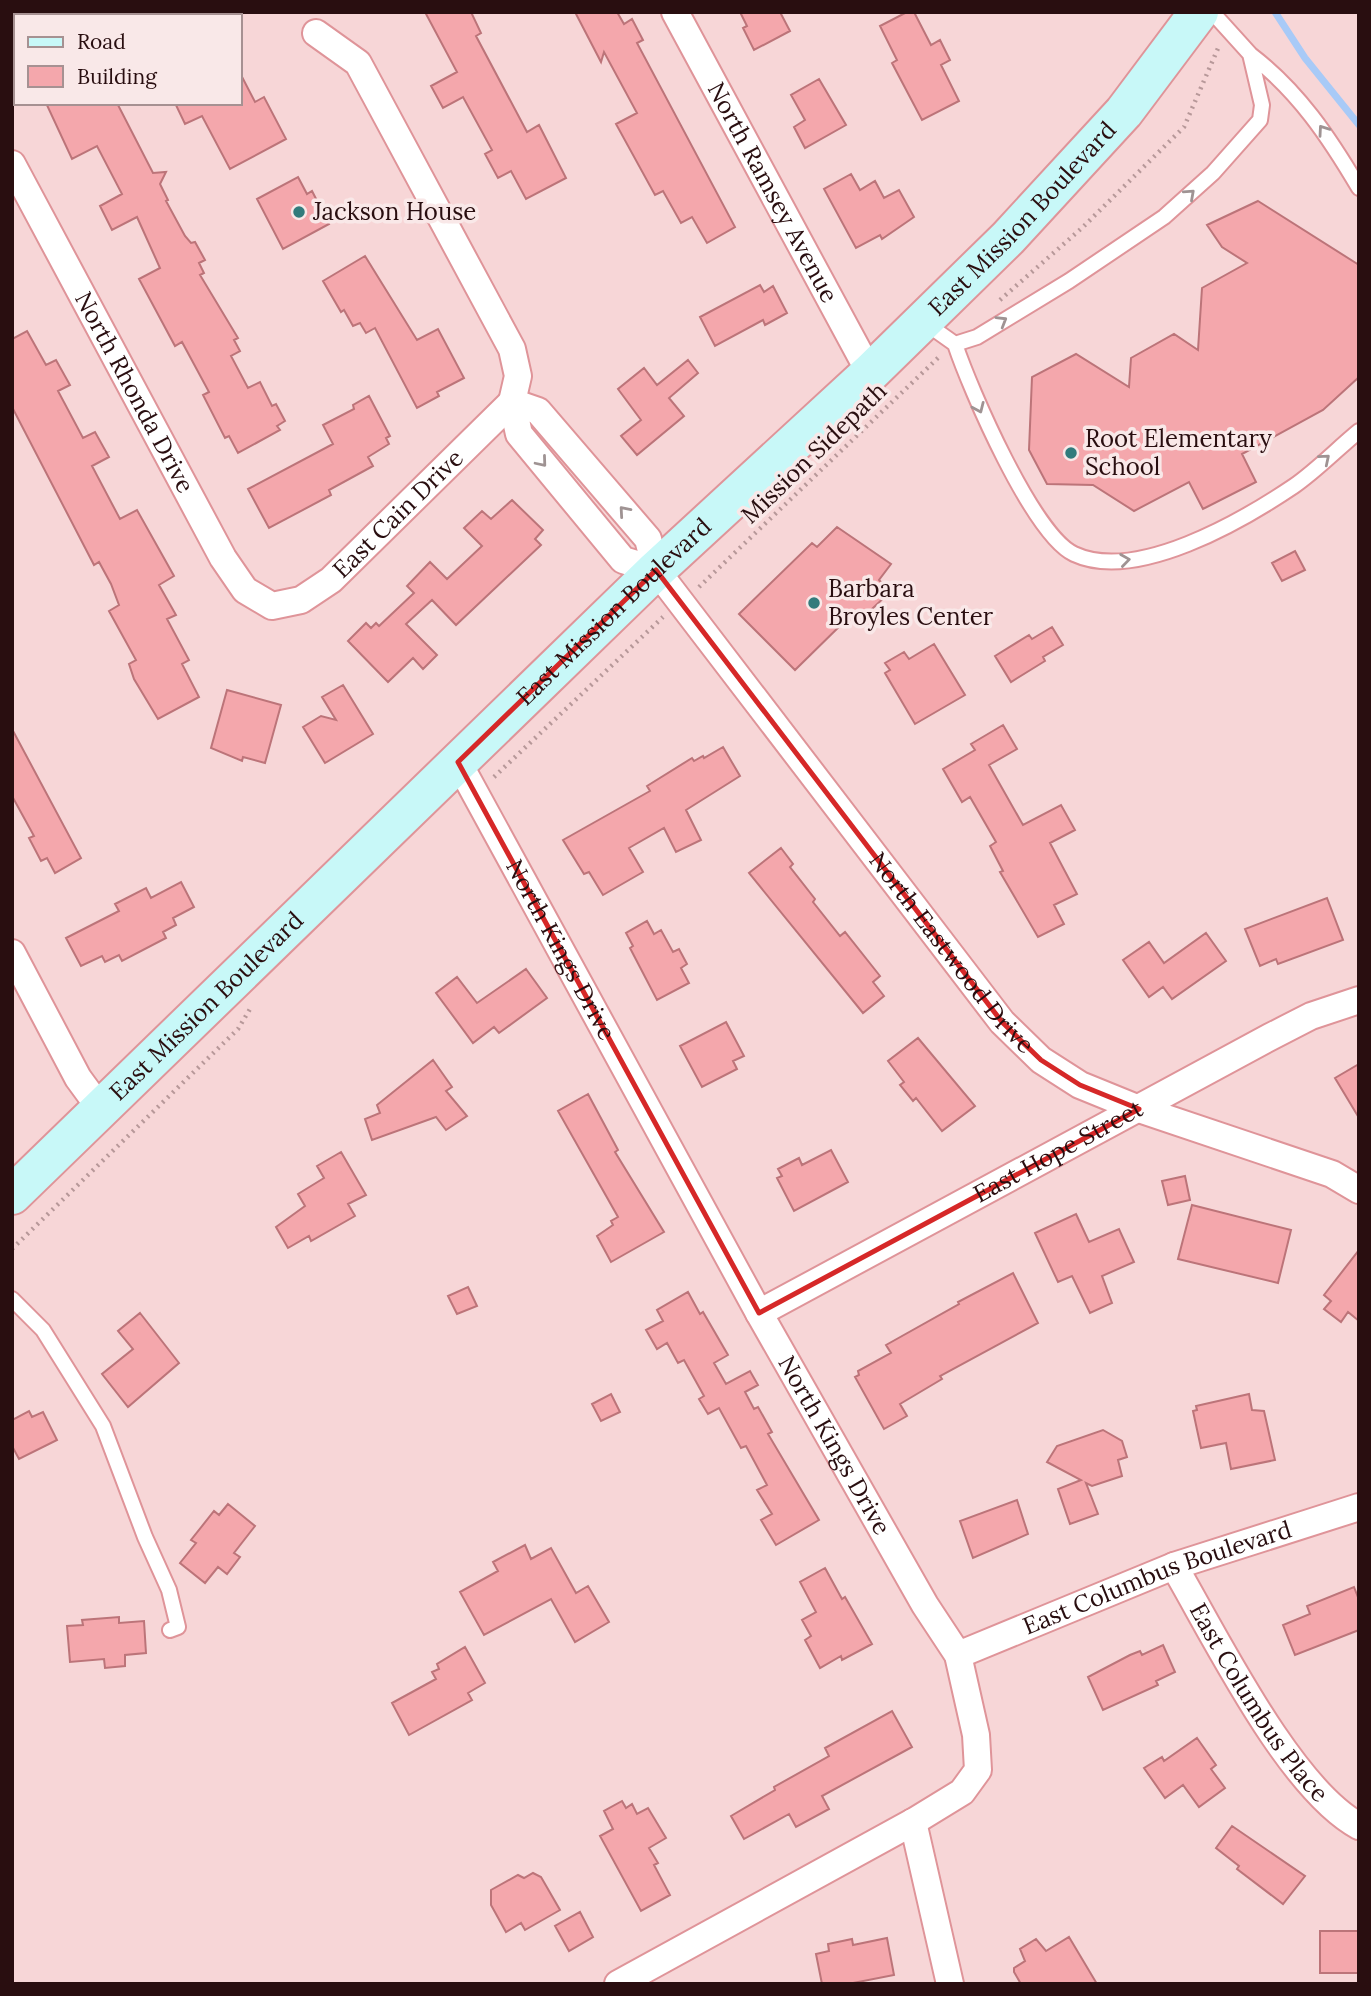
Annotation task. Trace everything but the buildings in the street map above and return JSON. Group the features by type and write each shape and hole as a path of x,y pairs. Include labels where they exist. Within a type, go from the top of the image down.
{"main road":[{"name":"East Mission Boulevard","path":"12,1195 656,570 870,373 1008,238 1124,112 1199,12"}],"street":[{"name":"North Ramsey Avenue","path":"675,12 870,373"},
{"path":"316,33 358,63 506,337 512,349 517,376 512,402 538,411 648,539 656,570"},
{"name":"North Rhonda Drive","path":"12,164 223,558 245,590 272,606"},
{"name":"East Cain Drive","path":"272,606 301,600 331,580 512,402"},
{"name":"North Eastwood Drive","path":"656,570 1002,1022 1041,1060 1080,1085 1139,1109 1332,1174 1359,1190"},
{"name":"North Kings Drive","path":"458,762 759,1313 925,1605 958,1655 974,1725 978,1770 962,1792 913,1822 618,1984"},
{"path":"12,953 78,1078 100,1108"},
{"name":"East Hope Street","path":"759,1313 1311,1016 1359,1000"},
{"name":"East Columbus Boulevard","path":"958,1655 1174,1566 1359,1507"},
{"name":"East Columbus Place","path":"1174,1566 1271,1732 1303,1775 1344,1818 1359,1826"},
{"path":"913,1822 950,1984"}],"lane":[{"path":"1212,12 1250,54 1275,73 1316,119 1359,188"},
{"path":"956,344 976,337 1069,281 1164,217 1213,173 1260,120 1262,105 1258,76 1250,54"},
{"path":"923,321 956,344 987,427 1043,523 1072,553 1095,561 1122,563 1179,547 1234,522 1295,485 1359,431"},
{"path":"12,1299 43,1330 103,1426 145,1537 169,1590 178,1627 170,1630"}],"path":[{"path":"995,304 1083,227 1184,127 1220,45"},
{"name":"Mission Sidepath","path":"693,594 929,367"},
{"path":"493,778 662,618"}],"highlighted area":[{"path":"656,570 1002,1022 1041,1060 1080,1085 1139,1109 759,1313 458,762"}],"water":[{"path":"12,12 170,12 14,14 12,56"}],"waterway":[{"path":"1275,12 1305,58 1359,125"}],"place":[{"name":"Jackson House","path":"299,212"},
{"name":"Root Elementary School","path":"1071,453"},
{"name":"Barbara Broyles Center","path":"814,603"}]}
